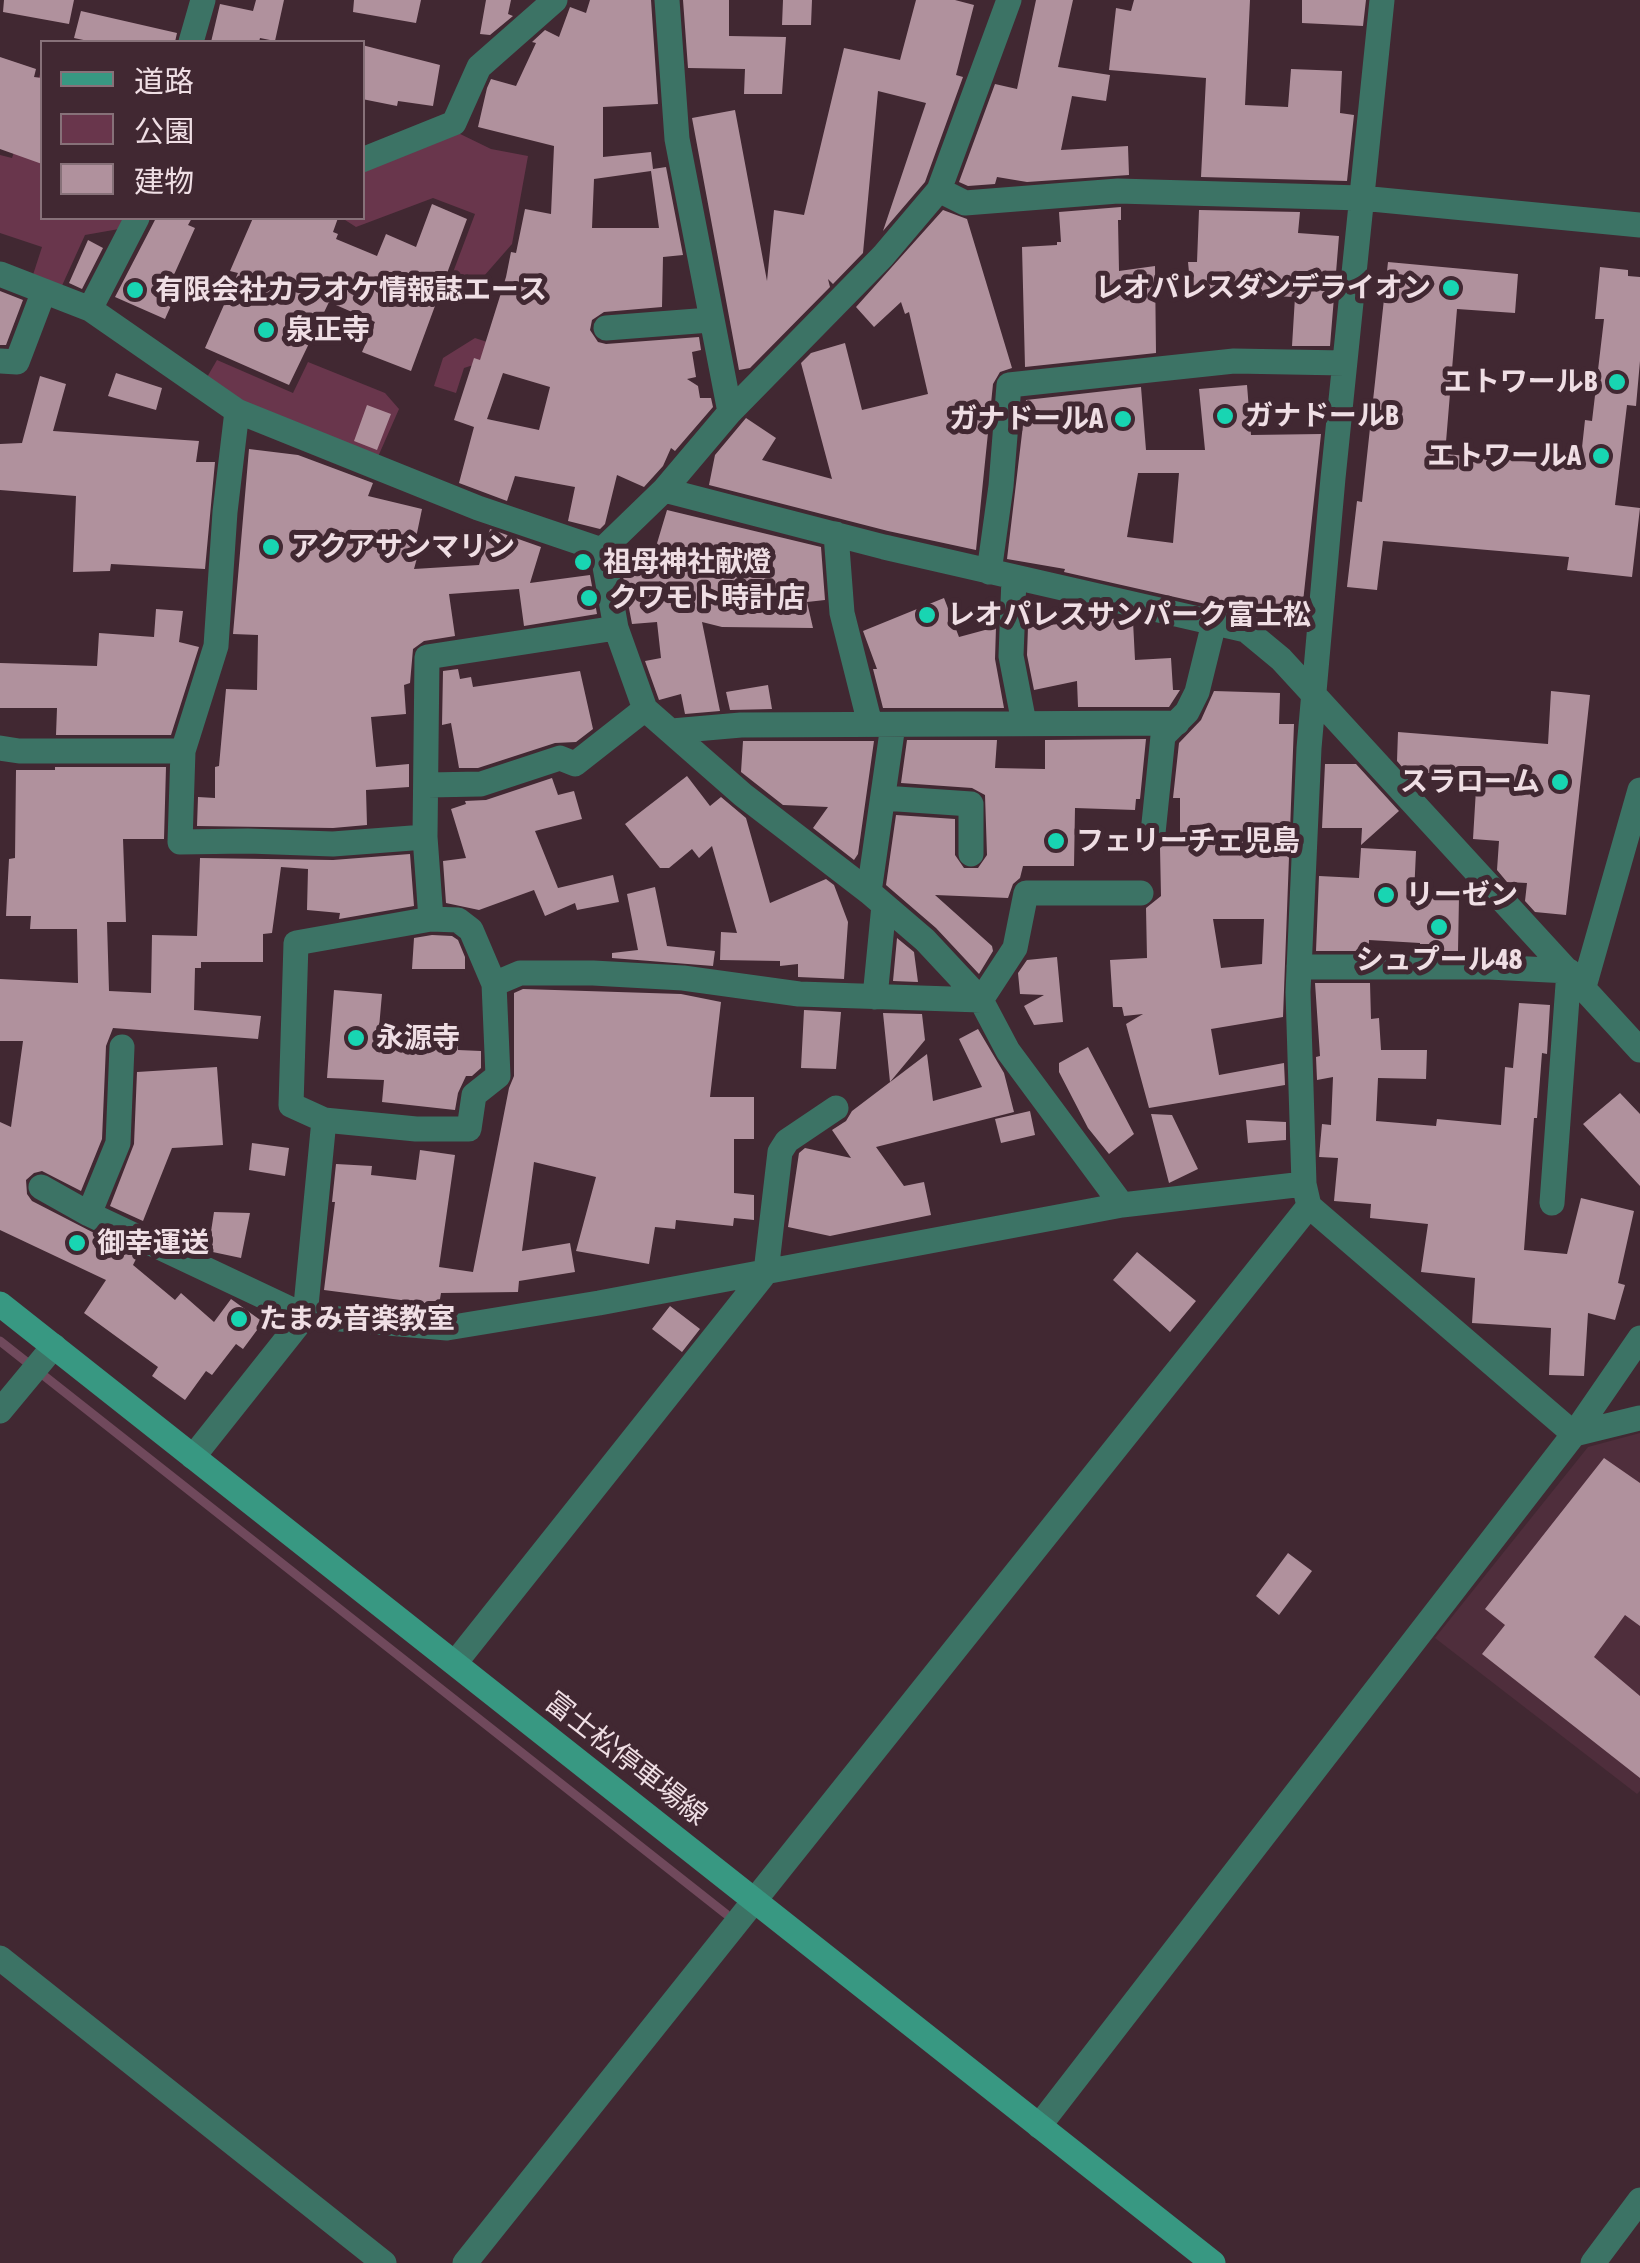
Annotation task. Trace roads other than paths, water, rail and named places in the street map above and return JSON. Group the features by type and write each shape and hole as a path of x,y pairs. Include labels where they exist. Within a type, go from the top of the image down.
{"main road":[{"name":"富士松停車場線","path":"0,1304 51,1351 193,1457 1213,2263"}],"street":[{"path":"191,40 203,0"},
{"path":"365,159 454,123 479,67 555,0"},
{"path":"666,0 677,138 730,412"},
{"path":"602,550 664,490 730,412 882,256 939,190 1008,0"},
{"path":"465,2263 756,1900 1306,1195 1299,967 1314,695 1382,0"},
{"path":"939,190 964,203 1118,191 1361,198 1640,225"},
{"path":"90,309 135,220"},
{"path":"0,274 90,309 237,411 478,508 602,550"},
{"path":"0,361 17,362 44,291"},
{"path":"606,328 710,320"},
{"path":"1024,723 1001,575 1002,486 1010,385 1234,361 1344,363"},
{"path":"237,411 224,512 216,646 184,750 180,842 333,844 425,837"},
{"path":"664,490 1001,575 1246,630 1282,659 1640,1050"},
{"path":"836,534 842,613 881,724 883,798 875,997"},
{"path":"602,550 616,628 645,709 744,795 925,940 981,1000 1008,1051 1122,1206"},
{"path":"1153,832 1163,736 1177,723 1197,692 1214,623"},
{"path":"431,920 425,837 428,658 616,628"},
{"path":"428,785 482,784 560,758 575,764 645,709"},
{"path":"672,732 741,725 1177,723"},
{"path":"0,748 184,750"},
{"path":"1552,1203 1576,981 1640,790"},
{"path":"883,798 971,804 971,854"},
{"path":"981,1000 1015,948 1026,893 1141,893"},
{"path":"431,920 458,920 471,930 494,984 498,1076 474,1095 469,1129 416,1129 324,1120 290,1104 296,943 431,920"},
{"path":"1299,967 1489,967 1576,981"},
{"path":"494,984 520,973 592,973 683,978 799,994 981,1000"},
{"path":"89,1214 118,1143 122,1047"},
{"path":"455,1663 766,1272 780,1152 787,1141 836,1108"},
{"path":"193,1457 305,1316 324,1120"},
{"path":"41,1187 89,1214 305,1316 447,1328 1122,1206 1306,1195 1574,1434"},
{"path":"1039,2126 1574,1434 1640,1338"},
{"path":"0,1411 51,1351"},
{"path":"1574,1434 1640,1418"},
{"path":"0,1958 384,2263"},
{"path":"1594,2263 1640,2200"}],"waterway":[{"path":"0,1341 726,1914"}],"place":[{"name":"レオパレスダンデライオン","path":"1451,288"},
{"name":"有限会社カラオケ情報誌エース","path":"135,290"},
{"name":"泉正寺","path":"266,330"},
{"name":"エトワールB","path":"1617,382"},
{"name":"ガナドールB","path":"1225,416"},
{"name":"ガナドールA","path":"1123,419"},
{"name":"エトワールA","path":"1601,456"},
{"name":"アクアサンマリン","path":"271,547"},
{"name":"祖母神社献燈","path":"583,562"},
{"name":"クワモト時計店","path":"589,598"},
{"name":"レオパレスサンパーク富士松","path":"927,615"},
{"name":"スラローム","path":"1560,782"},
{"name":"フェリーチェ児島","path":"1056,841"},
{"name":"リーゼン","path":"1386,895"},
{"name":"シュプール48","path":"1439,927"},
{"name":"永源寺","path":"356,1038"},
{"name":"御幸運送","path":"77,1243"},
{"name":"たまみ音楽教室","path":"239,1319"}]}
